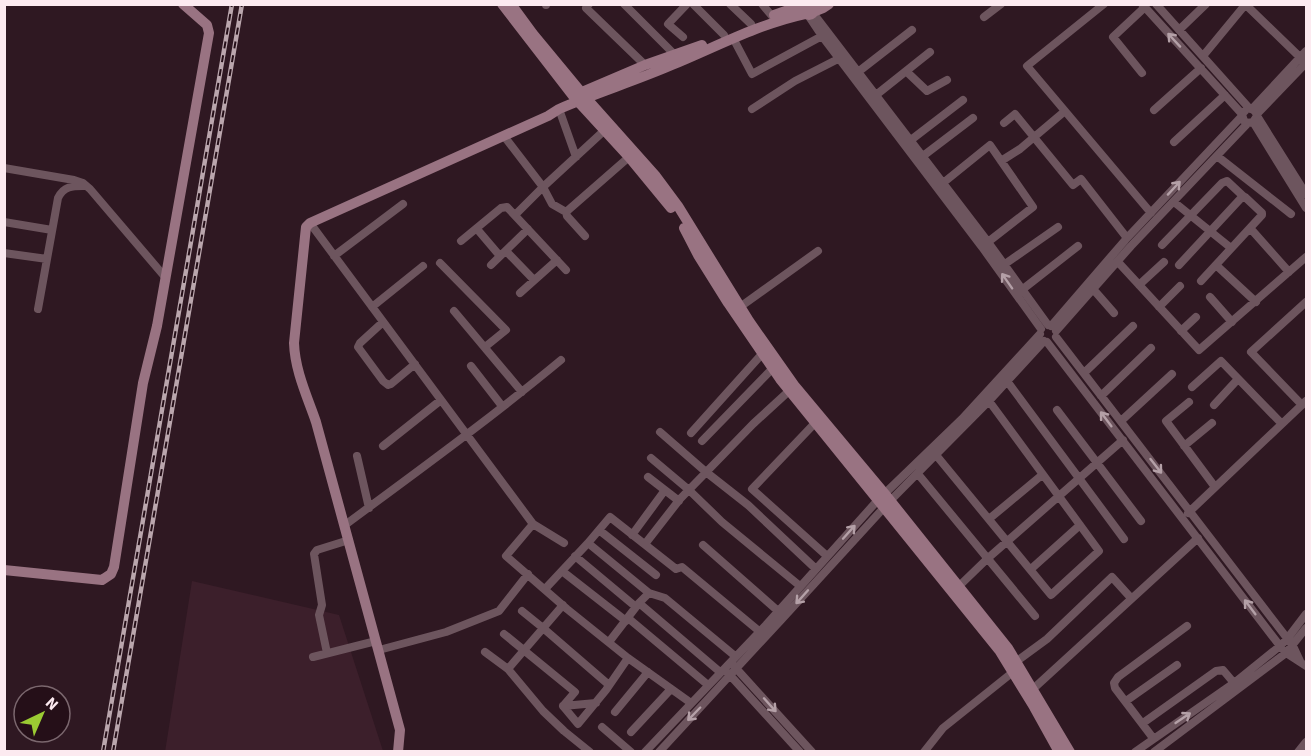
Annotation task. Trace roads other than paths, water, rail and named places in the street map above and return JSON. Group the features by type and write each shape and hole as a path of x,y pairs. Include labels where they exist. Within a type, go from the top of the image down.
{"street":[{"path":"4,570 102,580 111,574 114,567 143,383 157,326 209,33 207,25 183,4"},
{"path":"502,4 580,97 655,175 678,206 789,391 884,501"},
{"path":"511,4 580,97"},
{"path":"589,4 586,8 645,65"},
{"path":"624,4 678,58"},
{"path":"682,37 668,24 687,4"},
{"path":"693,4 729,36 752,74 822,36"},
{"path":"730,4 751,24"},
{"path":"762,4 772,16"},
{"path":"580,97 678,58 772,16 794,8 823,9 829,4"},
{"path":"984,18 1001,4"},
{"path":"1104,4 1027,66 1151,213"},
{"path":"1179,30 1206,5"},
{"path":"1203,56 1245,5 1305,62"},
{"path":"1142,73 1113,37 1143,6 1242,115"},
{"path":"729,36 808,8"},
{"path":"808,8 822,36 908,142 923,156 1023,289 1048,333 1084,373 1121,421 1293,646 1303,664"},
{"path":"808,8 876,95 982,247 1048,333 1123,440 1280,646 1286,653 1303,664"},
{"path":"1154,18 1159,8 1203,56 1253,116 1306,194"},
{"path":"858,72 912,30"},
{"path":"645,752 962,419 1093,289 1305,62 1306,51"},
{"path":"876,95 930,52"},
{"path":"398,752 400,730 316,422 294,358 306,227 548,116 580,97 645,65 678,58"},
{"path":"752,109 795,81 840,58"},
{"path":"1155,110 1201,68"},
{"path":"907,72 927,91 946,80"},
{"path":"1174,142 1225,95"},
{"path":"908,142 963,100"},
{"path":"561,108 576,157"},
{"path":"800,752 730,676 729,665 827,556 884,501 918,474 988,401 1127,238 1245,110 1253,116 1306,208"},
{"path":"1001,161 1020,149 1065,111"},
{"path":"1004,123 1015,114 1073,185 1081,179 1127,238"},
{"path":"923,156 973,118"},
{"path":"608,127 629,157 676,213 698,255 762,354 794,384 884,501 956,589 999,650 1033,688 1070,752"},
{"path":"515,215 608,127"},
{"path":"504,136 543,187 552,204 566,212 585,236"},
{"path":"943,183 990,145 1033,207 988,242"},
{"path":"1217,156 1291,214"},
{"path":"566,212 629,157"},
{"path":"4,168 74,180 87,186 165,277"},
{"path":"1162,245 1222,183 1227,181 1262,213 1200,281"},
{"path":"38,309 58,198 61,192 71,186 87,186"},
{"path":"1179,265 1243,196"},
{"path":"1174,202 1231,248"},
{"path":"334,256 403,204"},
{"path":"461,241 505,206 566,270"},
{"path":"4,222 52,230"},
{"path":"310,224 533,524 564,543"},
{"path":"1005,264 1058,227"},
{"path":"1250,228 1289,272"},
{"path":"477,229 534,280"},
{"path":"491,265 528,229"},
{"path":"1023,289 1078,246"},
{"path":"740,307 818,251"},
{"path":"4,253 47,259"},
{"path":"1118,261 1199,350 1306,257"},
{"path":"520,293 557,260"},
{"path":"1139,285 1164,262"},
{"path":"440,263 506,330 485,347"},
{"path":"1216,265 1256,302"},
{"path":"372,307 423,266"},
{"path":"1159,307 1180,286"},
{"path":"1093,289 1114,313"},
{"path":"1210,297 1232,322"},
{"path":"1182,518 1304,403 1251,352 1306,302"},
{"path":"454,310 522,392"},
{"path":"1182,331 1196,317"},
{"path":"383,322 358,345 383,381 388,384 415,364"},
{"path":"1084,373 1133,326"},
{"path":"1101,396 1151,348"},
{"path":"691,433 762,354"},
{"path":"345,525 467,435 561,360"},
{"path":"1192,387 1221,361 1282,424"},
{"path":"471,366 502,406"},
{"path":"702,441 776,366"},
{"path":"1121,421 1172,374"},
{"path":"1214,405 1238,379"},
{"path":"1006,381 1124,539"},
{"path":"645,544 705,472 789,391"},
{"path":"383,446 441,400"},
{"path":"936,455 1052,595 1099,551 988,401"},
{"path":"1190,402 1166,421 1215,488"},
{"path":"1057,410 1141,521"},
{"path":"815,423 752,489 827,556"},
{"path":"1184,446 1212,423"},
{"path":"660,432 705,472 748,505 816,569"},
{"path":"956,589 1123,440"},
{"path":"357,456 369,508"},
{"path":"651,458 722,522 800,586"},
{"path":"918,474 1035,616"},
{"path":"989,519 1042,475"},
{"path":"648,477 679,501"},
{"path":"632,535 665,490"},
{"path":"545,589 610,517 676,569 682,567 759,631"},
{"path":"533,524 506,556 628,658 691,703"},
{"path":"1031,569 1080,525"},
{"path":"599,530 656,575"},
{"path":"1033,688 1198,538"},
{"path":"327,653 318,615 322,605 314,554 317,550 349,540"},
{"path":"588,543 649,593 664,598 812,752"},
{"path":"703,545 778,611"},
{"path":"575,556 638,605 729,665"},
{"path":"562,571 708,685"},
{"path":"312,657 446,632 499,611 528,574"},
{"path":"924,752 943,728 1047,639 1112,578 1131,598"},
{"path":"609,642 649,593"},
{"path":"508,669 562,605"},
{"path":"522,611 609,685"},
{"path":"1135,752 1234,684 1280,646 1306,614"},
{"path":"1153,738 1115,688 1114,682 1187,626"},
{"path":"1154,752 1286,653 1306,628"},
{"path":"504,634 575,692 564,706"},
{"path":"485,652 508,669 543,711 590,752"},
{"path":"564,706 578,724 628,658"},
{"path":"1126,701 1177,666"},
{"path":"1015,667 1059,752"},
{"path":"1143,723 1216,671 1223,670 1234,684"},
{"path":"615,712 648,672"},
{"path":"659,752 730,676"},
{"path":"631,732 672,689"},
{"path":"564,706 596,703"},
{"path":"602,727 631,752"},
{"path":"1298,752 1306,742"}],"railway":[{"path":"103,752 232,4"},
{"path":"113,752 242,4"}]}
